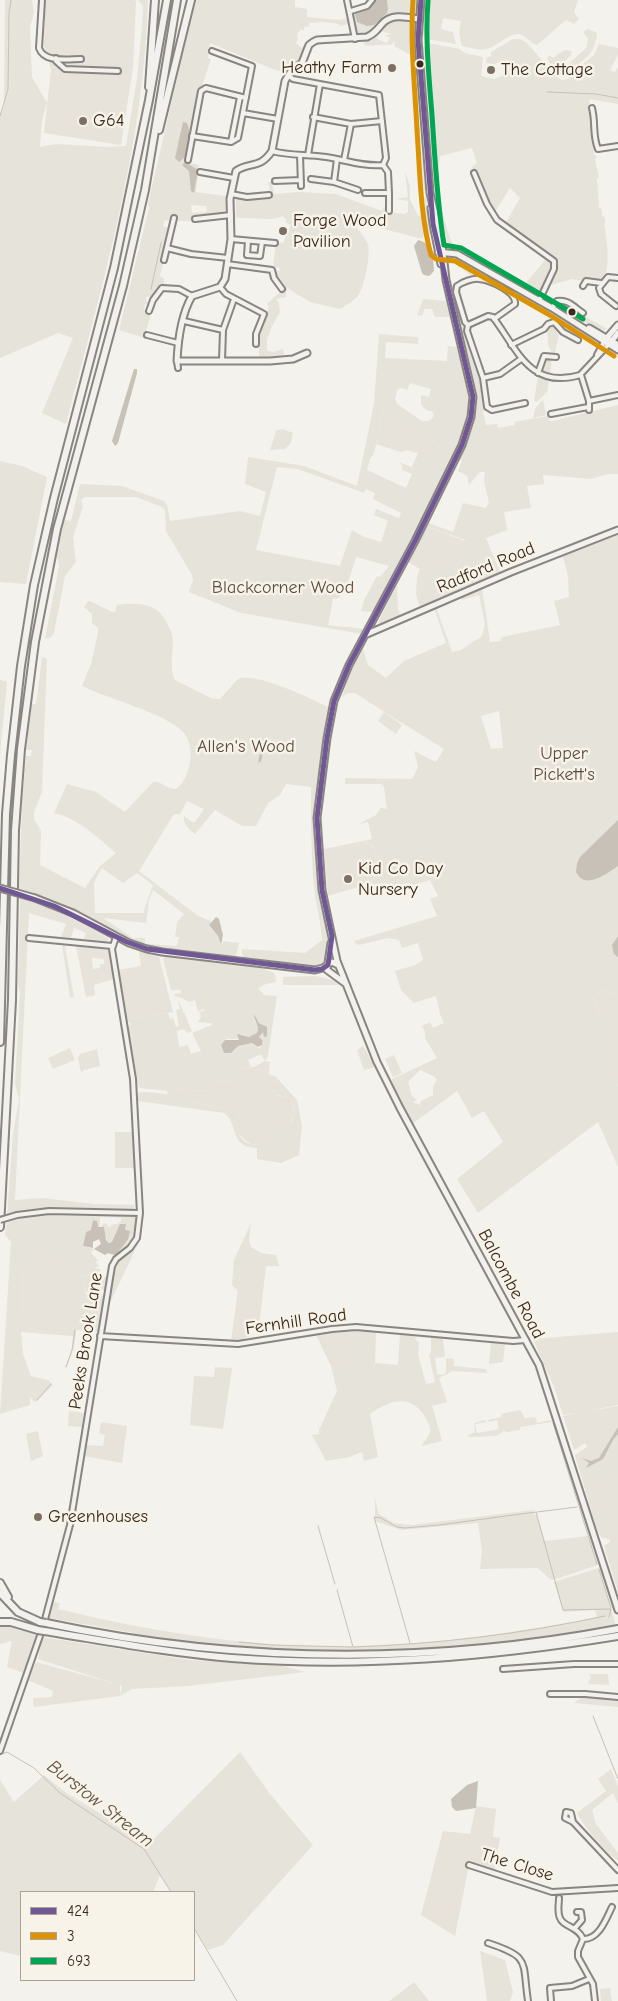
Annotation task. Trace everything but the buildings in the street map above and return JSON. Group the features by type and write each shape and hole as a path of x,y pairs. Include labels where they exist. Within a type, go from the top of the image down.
{"highway":[{"path":"149,100 155,0"},
{"path":"0,1042 6,814 11,755 34,585 54,498 114,268 149,100 167,0"},
{"path":"0,1227 12,1000 15,830 21,749 35,642 57,528 123,286 154,140 177,0"},
{"path":"154,140 161,125 191,0"},
{"path":"0,1583 16,1606 33,1619"},
{"path":"0,1593 12,1608 43,1622 110,1636 249,1652 331,1655 458,1651 554,1640 618,1629"},
{"path":"0,1624 20,1625 41,1631 188,1653 271,1660 329,1662 455,1658 519,1652 618,1636"}],"main road":[{"name":"Balcombe Road","path":"421,0 419,49 431,199 444,271 473,397 471,417 459,451 373,622 349,665 334,701 317,818 323,899 339,966 374,1057 539,1365 548,1388 618,1610"},
{"path":"307,353 293,359 178,361 178,343 188,303 192,296 220,287 225,279 231,239 231,194 234,178 238,169 258,164 272,152 285,81 302,63 309,45 317,40 355,39 370,36 391,18 419,18"},
{"path":"440,250 457,254 618,345"},
{"path":"608,341 618,325"},
{"path":"608,341 618,332"},
{"path":"608,341 618,350"},
{"name":"Radford Road","path":"366,634 618,530"},
{"path":"373,622 380,629"},
{"path":"0,888 35,898 73,913 136,946 162,952 332,974 337,973 339,966 333,962 320,969 305,969"},
{"name":"Balcombe Road","path":"328,964 332,938"},
{"path":"328,964 327,971 346,984"}],"street":[{"path":"42,0 40,50 45,56 81,59"},
{"path":"347,0 355,39"},
{"path":"350,11 367,6 372,0"},
{"path":"192,136 231,142 238,138 252,66 212,51"},
{"path":"56,58 56,61 65,69 118,71"},
{"path":"289,76 293,79 379,95 386,158 383,165"},
{"path":"308,155 320,84"},
{"path":"188,160 200,93 203,89 206,88 246,98"},
{"path":"231,142 240,97"},
{"path":"592,108 593,132 598,149 618,146"},
{"path":"243,113 278,119"},
{"path":"313,117 351,124 382,121"},
{"path":"344,160 351,124"},
{"path":"272,152 284,155 308,155 338,159 370,166 383,165"},
{"path":"300,156 301,186"},
{"path":"334,182 338,159"},
{"path":"383,165 388,172 389,212"},
{"path":"200,172 234,178"},
{"path":"474,173 488,204 500,223 554,261 554,269 539,301"},
{"path":"311,179 334,182 358,190"},
{"path":"275,181 301,180"},
{"path":"365,193 389,193"},
{"path":"231,194 248,197 269,195"},
{"path":"195,219 231,215"},
{"path":"164,260 174,218"},
{"path":"231,239 275,244"},
{"path":"248,241 248,255 260,256 262,242"},
{"path":"167,248 191,254 228,258"},
{"path":"227,264 274,270 274,278 282,289"},
{"path":"616,306 600,293 601,283 608,276 618,278"},
{"path":"494,319 515,304 514,296 494,283 478,279 458,285 456,289 482,378 486,405 489,409 525,403"},
{"path":"583,286 586,281 601,283"},
{"path":"220,287 234,299 264,314 256,334 256,344"},
{"path":"149,312 152,302 162,288 180,289 192,296"},
{"path":"222,361 223,330 234,299"},
{"path":"552,308 556,301 562,300 583,313"},
{"path":"468,325 488,316 494,319 521,359 538,374 558,378 576,377 582,374 608,341"},
{"path":"184,321 223,330"},
{"path":"511,344 543,330 547,324 554,322 563,332 578,340"},
{"path":"147,335 178,343"},
{"path":"538,374 544,356 556,357"},
{"path":"482,378 500,374 521,359"},
{"path":"178,361 178,368"},
{"path":"551,414 589,409 589,401 582,374"},
{"path":"589,401 618,395"},
{"path":"29,938 112,946 116,937"},
{"name":"Peeks Brook Lane","path":"0,1751 16,1702 38,1646 69,1528 113,1264 137,1238 140,1213 133,1079 112,946"},
{"path":"0,1220 17,1215 49,1211 140,1213"},
{"name":"Fernhill Road","path":"100,1336 238,1344 356,1327 516,1341 526,1340"},
{"path":"503,1669 574,1664 618,1664"},
{"path":"550,1694 585,1694 618,1697"},
{"path":"573,1822 618,1870"},
{"name":"The Close","path":"469,1865 552,1892 618,1888"},
{"path":"559,1898 559,1917 562,1922 575,1928 583,1939"},
{"path":"583,1939 592,1938 600,1929 612,1907"},
{"path":"575,1928 582,1920 581,1912 577,1912"},
{"path":"583,1939 578,1951 578,1957 594,1989 595,2001"},
{"path":"488,1943 510,1950 518,1955 523,1963 528,2001"},
{"path":"551,2001 548,1986 572,1986 589,1979"}],"shaded area":[{"path":"45,0 135,0 133,67 121,145 44,133 51,70 44,45"},
{"path":"376,0 387,0 387,13 374,25 367,26 357,22 355,14 369,9"},
{"path":"183,122 187,123 189,136 185,157 179,162 175,158"},
{"path":"185,162 198,170 194,193 191,191 189,171 182,165"},
{"path":"418,240 427,244 431,252 434,271 429,276 422,273 414,246"},
{"path":"134,369 137,369 137,373 118,443 115,446 112,441"},
{"path":"383,408 440,445 428,462 424,461 424,457 419,450 417,453 407,450 401,452 376,444"},
{"path":"426,526 465,541 467,545 455,569 430,567 426,578 417,576 420,569 408,562 418,539 422,541 427,538 422,535"},
{"path":"357,658 404,692 402,723 355,693 348,693 342,697"},
{"path":"265,738 261,761 258,763 263,739"},
{"path":"618,820 618,866 597,879 585,880 580,877 576,872 580,857"},
{"path":"363,841 374,848 374,852 364,859 374,867 378,881 328,896 324,849"},
{"path":"216,917 219,919 223,935 221,945 218,936 209,925"},
{"path":"618,936 618,957 614,954 612,945"},
{"path":"76,946 110,950 114,979 94,985 95,995 86,997","holes":["92,958 104,959 104,964 100,964 100,968 93,969"]},
{"path":"139,951 159,957 173,1012 127,1020 118,970 141,966"},
{"path":"598,991 618,993 618,1086 609,1063 612,1051 593,996"},
{"path":"254,1014 259,1023 267,1027 267,1036 264,1037 263,1032 259,1037 263,1041 262,1045 258,1047 252,1043 238,1046 231,1053 224,1053 221,1045 225,1040 238,1040 238,1034 249,1037 257,1033 258,1028"},
{"path":"265,1061 270,1062 269,1074 276,1077 274,1095 291,1100 294,1114 288,1127 259,1145 251,1144 237,1132 236,1125 239,1112 192,1102 192,1099 172,1097 167,1094 168,1089 208,1091 207,1082 238,1081 240,1068 254,1067"},
{"path":"93,1220 97,1221 98,1227 104,1227 106,1240 109,1243 112,1242 120,1224 126,1224 125,1230 130,1231 128,1239 117,1254 108,1253 105,1255 94,1249 101,1244 99,1239 93,1242 93,1248 83,1246 86,1232 91,1230"},
{"path":"28,1246 53,1249 85,1270 86,1267 94,1268 94,1271 101,1272 101,1276 79,1275 86,1295 82,1295 80,1311 74,1325 70,1328 58,1329 57,1333 22,1327 23,1258"},
{"path":"266,1266 259,1327 250,1326 249,1337 246,1337 244,1342 231,1342 241,1267"},
{"path":"351,1330 355,1366 332,1365 326,1334"},
{"path":"618,1332 618,1405 583,1412 618,1406 618,1592 608,1543 611,1541 602,1536 575,1455 587,1447 585,1443 574,1450 563,1416 580,1412 563,1415 554,1387 533,1339"},
{"path":"431,1337 439,1339 439,1356 435,1357 437,1374 442,1375 446,1373 446,1358 454,1359 453,1371 439,1378 447,1402 432,1406 426,1384 435,1382 429,1355 431,1352"},
{"path":"520,1410 525,1418 536,1418 537,1423 551,1420 552,1422 520,1427 520,1430 507,1432 499,1429 497,1420 489,1422 488,1420 502,1417 501,1414"},
{"path":"101,1422 127,1426 122,1463 84,1456 86,1445 103,1446 105,1435 99,1433"},
{"path":"618,1427 618,1434 603,1459 586,1468 589,1463 582,1458 591,1461 599,1458"},
{"path":"12,1641 34,1646 24,1673 7,1667"},
{"path":"36,1662 120,1685 120,1696 34,1707 33,1698 52,1697 53,1691 28,1680"},
{"path":"478,1781 476,1808 456,1811 452,1807 451,1799 467,1785"},
{"path":"476,1806 496,1809 493,1837 500,1838 494,1873 469,1865 455,1936 421,1915 443,1831 470,1834"}],"green space":[{"path":"5,0 32,0 34,12 30,27 32,77 47,103 42,120 40,147 56,144 109,147 126,146 137,78 142,27 143,6 138,0 148,0 139,108 130,161 107,267 66,424 42,413 73,338 58,333 0,358 0,116 4,105"},
{"path":"195,0 295,0 295,7 307,9 307,17 339,20 349,18 350,24 339,26 339,24 324,22 309,23 309,26 304,27 304,31 301,29 297,34 298,39 296,43 302,48 306,44 301,59 283,72 210,43 208,58 211,59 202,86 196,96 186,161 199,165 196,192 226,196 225,214 192,217 191,221 176,221 176,217 172,216 170,221 165,220 163,226 169,228 161,260 166,262 163,263 160,276 164,279 164,285 158,287 153,296 146,297 146,301 149,304 145,304 144,310 151,314 144,338 119,330 149,208 148,204","holes":["191,205 206,206 207,212 192,213"]},
{"path":"376,0 373,6 363,11 374,25 387,12 387,0 419,0 418,8 412,14 397,14 387,17 371,31 359,35 353,12 364,9"},
{"path":"426,0 578,0 574,12 579,19 574,24 566,20 537,45 523,35 517,34 489,48 476,49 462,46 459,33 461,21 443,18 441,29 453,32 456,44 426,39 423,34"},
{"path":"397,20 414,23 412,43 415,53 411,55 394,46 395,40 391,45 364,45 365,41 378,36 377,39 387,43 390,38 385,35 392,34 380,31 388,22"},
{"path":"588,29 597,33 593,49 566,76 562,76 560,74 562,70 587,47 588,39 583,32"},
{"path":"513,39 520,39 526,42 558,78 563,80 568,79 573,72 594,55 599,44 618,48 618,55 610,70 615,72 618,67 618,104 589,99 590,117 592,119 591,134 595,146 594,155 597,156 595,160 599,178 597,178 599,208 602,209 602,216 605,217 604,225 607,246 607,270 601,281 572,279 548,286 540,296 447,242 432,177 423,47 428,43 459,49 465,53 483,57 481,76 494,79 507,74 500,62 495,64 486,63 486,58 491,56 491,52","holes":["472,148 477,163 472,167 493,215 510,188 520,198 504,226 546,259 524,285 520,279 517,280 452,243 440,200 440,156"]},
{"path":"564,50 572,51 571,55 560,67 551,66 547,58 550,55 553,58"},
{"path":"420,118 422,118 426,190 424,190"},
{"path":"405,172 410,186 410,199 418,216 426,213 424,197 426,197 430,234 425,232 422,239 353,221 368,244 369,249 368,263 360,293 340,309 310,302 287,288 286,297 276,299 279,303 280,312 267,340 267,350 273,352 283,349 284,354 278,359 259,358 259,332 269,307 267,304 283,289 274,272 280,271 279,267 273,268 276,242 283,243 291,225 285,222 287,220 282,216 267,219 236,218 236,197 246,199 271,197 268,182 272,182 274,194 299,192 336,194 382,211 385,206 385,212 405,214 408,212 408,201 396,199 408,197"},
{"name":"Blackcorner Wood","path":"446,254 473,264 525,295 520,298 495,282 479,277 477,274 470,275 461,268 458,268 456,261 450,260 448,266 449,274 476,362 483,395 482,404 485,406 483,413 486,425 497,424 498,428 515,425 514,422 548,416 549,421 553,421 618,405 618,474 608,474 591,479 543,475 544,484 527,486 531,508 504,512 507,530 486,538 500,572 420,608 416,594 417,576 426,577 430,567 429,561 455,569 467,545 464,543 465,540 426,526 423,535 428,537 424,541 418,539 426,522 453,532 463,503 486,508 489,502 484,482 485,472 480,472 469,485 467,476 458,471 462,461 458,459 455,464 450,462 374,612 361,611 365,598 377,576 380,577 389,566 356,557 347,586 339,598 333,599 328,625 365,630 362,634 241,613 189,592 193,580 192,575 166,531 165,511 162,507 136,497 85,497 81,500 83,507 73,537 76,562 65,576 54,633 51,637 45,639 59,566 57,556 64,520 71,521 80,484 122,486 164,501 167,505 170,521 240,511 260,516 266,492 245,484 248,457 304,466 357,486 374,404 379,334 418,337 418,344 386,342 385,358 447,361 448,346 457,347 470,400 467,422 472,424 476,399 452,298","holes":["410,383 431,389 429,397 421,395 421,404 426,410 433,412 434,416 429,421 422,421 397,404 395,398 398,389 407,390","383,408 440,445 428,462 423,460 426,453 421,448 412,467 398,462 402,465 402,470 412,474 406,488 367,470 370,459 374,454","277,467 298,469 364,493 366,489 375,493 373,499 401,513 399,518 376,509 374,515 388,521 381,542 364,537 352,530 340,566 256,550"]},
{"path":"423,299 446,301 450,317 435,317 432,309 424,309 423,315 417,316"},
{"path":"536,302 578,326 578,328 592,337 593,343 571,330 569,333 567,329 564,331 567,326 565,324 561,325 555,320 546,322 549,318 533,306"},
{"path":"558,302 568,304 576,310 578,316 583,315 607,329 600,331 555,305"},
{"path":"554,324 559,330 556,332 559,335 554,356 548,345 547,327"},
{"path":"544,358 552,359 550,374 541,371 544,366"},
{"path":"538,376 549,380 547,392 537,402 534,401"},
{"path":"543,399 546,415 533,418 535,409"},
{"path":"283,429 293,433 291,443 285,449 270,450 276,431"},
{"path":"0,461 22,466 47,477 26,584 0,582"},
{"name":"Upper Pickett's","path":"618,532 618,993 598,991 593,997 616,1060 609,1063 618,1086 618,1167 598,1122 478,1213 457,1179 503,1142 484,1111 472,1118 457,1091 412,1124 392,1081 392,1079 437,1058 425,1038 422,1026 430,1022 433,1028 444,1023 436,996 414,1003 401,990 395,971 415,965 423,960 418,943 402,948 399,940 388,938 359,945 354,941 437,916 430,899 438,896 430,880 378,896 369,891 365,885 361,886 357,871 360,870 359,866 367,864 364,857 375,850 372,845 363,841 372,839 368,822 359,824 376,815 381,808 387,809 384,787 381,784 345,784 345,778 412,779 418,767 414,751 436,762 444,749 388,714 390,711 396,711 399,708 399,703 396,699 398,692 388,687 389,681 363,665 364,663 357,658 363,649 368,665 386,678 404,661 446,643 434,608 436,607 452,652 461,650 482,636 485,623 479,595 462,600 461,596 482,587 490,642 501,641 502,637 560,625 554,601 569,597 568,576 562,554","holes":["499,711 503,748 491,749 481,716","420,1070 435,1077 437,1080 433,1086 433,1095 421,1101 420,1105 413,1102 417,1100 412,1096 408,1082"]},
{"path":"397,585 398,609 401,616 381,624 378,622"},
{"name":"Allen's Wood","path":"90,601 112,612 115,612 117,605 132,604 146,605 158,611 167,623 172,636 172,666 175,680 211,698 220,699 238,679 247,678 258,679 284,688 330,708 314,809 318,886 329,943 325,962 319,966 313,967 245,959 242,954 242,949 305,953 322,940 313,875 311,787 286,784 280,795 268,803 256,826 242,826 215,810 195,834 186,826 184,816 195,822 204,809 187,801 180,814 174,814 139,871 198,916 211,921 209,926 218,936 220,944 223,944 223,941 239,943 236,956 198,954 150,946 148,944 177,946 179,937 175,937 177,922 184,914 153,890 149,901 146,923 103,918 133,938 145,938 144,946 46,899 19,890 22,801 26,756 31,756 32,750 26,750 31,704 36,704 42,657 47,659 42,792 34,812 34,819 41,831 40,865 85,888 100,866 116,853 80,824 54,813 67,784 96,792 125,812 153,782 159,782 176,789 184,780 189,766 191,754 189,743 184,733 176,726 151,713 82,686 91,664 98,633 98,628 92,623 92,614 84,607","holes":["102,868 123,883 137,873 153,885 143,913 95,913 94,882"]},
{"path":"0,680 7,682 0,755"},
{"path":"384,712 402,725 396,734 378,721"},
{"path":"357,848 363,849 364,858 352,861 354,853 351,852 351,849 356,850"},
{"path":"20,897 74,918 109,939 106,942 84,939 86,933 74,928 71,938 61,937 66,924 29,913 15,1200 43,1198 93,1204 135,1205 133,1209 47,1208 7,1215 13,1134 19,1099 15,1084 20,991 18,984"},
{"path":"62,945 65,946 74,997 70,998"},
{"path":"166,956 238,963 252,965 275,974 276,982 258,988 264,995 277,996 268,1055 265,1061 261,1054 248,1060 251,1067 240,1068 241,1085 238,1086 238,1081 208,1082 209,1089 207,1091 168,1089 168,1091 140,1088 138,1086 128,1026 131,1025 127,1020 168,1013 170,1019 173,1018 176,1027 179,1026 176,1010 180,1009 179,1001 183,1011 181,1012 184,1012 192,1031 187,1033 184,1029 177,1031 179,1047 188,1045 191,1054 201,1051 192,1033 212,1025 211,1023 198,1022 201,1017 199,1012 205,1010 198,1011 195,1000 189,1002 174,996 181,993 181,990 171,990 163,959","holes":["254,1018 267,1028 267,1036 263,1032 259,1037 264,1042 259,1049 252,1043 238,1046 231,1053 225,1053 221,1045 226,1039 239,1039 237,1035 242,1034 249,1037 257,1034 258,1029"]},
{"path":"316,976 333,980 339,985 283,985 283,977"},
{"path":"363,1046 376,1067 364,1070 357,1050"},
{"path":"70,1048 75,1060 53,1069 48,1058"},
{"path":"97,1049 100,1066 84,1070 81,1073 78,1058 80,1054"},
{"path":"394,1055 402,1073 393,1077 385,1059"},
{"path":"276,1077 297,1100 302,1126 299,1155 281,1163 257,1159 257,1148 248,1147 238,1140 232,1123 224,1113 138,1101 138,1093 157,1093 192,1099 192,1102 239,1112 237,1124 239,1135 246,1142 259,1145 286,1128 293,1117 291,1100 283,1096 274,1095"},
{"path":"115,1132 132,1132 136,1168 115,1168"},
{"path":"54,1213 136,1214 137,1227 133,1238 115,1256 124,1244 108,1242 104,1233 105,1228 101,1227 104,1223 111,1227 111,1225 121,1221 121,1218 100,1217 100,1227 97,1227 96,1220 92,1221 92,1230 86,1232 83,1246 94,1249 91,1253 98,1260 96,1262 99,1267 95,1267 99,1268 101,1272 94,1271 93,1268 86,1267 85,1270 80,1269 80,1267 55,1262 53,1249 28,1247 28,1259 23,1259 22,1327 57,1333 58,1329 70,1328 71,1325 74,1325 75,1314 80,1311 82,1295 100,1294 103,1299 97,1332 76,1330 74,1348 67,1367 65,1367 72,1350 73,1336 21,1332 23,1354 31,1376 48,1380 53,1385 37,1401 34,1402 30,1397 30,1405 0,1414 11,1242 5,1235 7,1220"},
{"path":"251,1223 249,1240 251,1247 261,1253 276,1255 279,1266 241,1267 238,1291 232,1285 234,1260"},
{"path":"139,1242 108,1307 116,1267 120,1259"},
{"path":"79,1275 107,1277 105,1290 86,1292 83,1282 78,1281"},
{"path":"351,1330 376,1332 375,1363 398,1365 400,1334 415,1335 416,1341 419,1342 418,1355 442,1441 422,1446 430,1431 428,1422 418,1408 412,1404 398,1401 370,1414 378,1457 364,1461 362,1452 349,1457 326,1461 312,1435 319,1434 319,1430 337,1391 331,1366 316,1335 326,1334 327,1347 333,1364 354,1366"},
{"path":"436,1337 453,1338 443,1338 445,1357 435,1358 435,1356 439,1356 439,1340"},
{"path":"491,1342 505,1343 503,1362 489,1364"},
{"path":"453,1366 486,1369 487,1373 453,1371"},
{"path":"215,1367 232,1368 223,1429 190,1425 194,1376 214,1377"},
{"path":"69,1411 84,1413 82,1427 68,1426"},
{"path":"486,1420 486,1422 475,1424 477,1433 500,1429 504,1431 496,1436 469,1437 468,1435 475,1432 474,1423"},
{"path":"618,1425 600,1457 591,1461 582,1458 589,1463 586,1468 603,1459 618,1434 618,1468 612,1470 613,1475 599,1479 599,1481 594,1483 606,1532 604,1539 600,1536 596,1527 575,1455 579,1459 584,1456 589,1460 599,1454"},
{"path":"38,1431 43,1456 31,1461 26,1434"},
{"path":"375,1499 379,1514 394,1523 412,1525 533,1510 535,1515 537,1515 545,1541 588,1536 598,1565 553,1580 536,1568 480,1569 482,1550 478,1523 401,1530 375,1521"},
{"path":"613,1540 618,1540 618,1545 615,1546 618,1557 618,1592 604,1546"},
{"path":"599,1568 616,1626 456,1648 368,1652 268,1650 134,1636 134,1633 55,1619 54,1621 47,1620 52,1602 60,1603 58,1609 157,1630 257,1643 342,1646 428,1642 513,1632 597,1617 595,1610 563,1612 554,1582"},
{"path":"0,1627 11,1627 37,1633 34,1646 12,1641 0,1644"},
{"path":"42,1637 190,1660 284,1666 306,1672 188,1686 132,1689 120,1696 122,1686 38,1659"},
{"path":"588,1674 608,1674 609,1685 588,1684 591,1676"},
{"path":"581,1698 618,1699 618,1707 574,1703"},
{"path":"240,1752 270,1794 313,1845 223,1945 208,1950 195,1930 195,1891 170,1891 160,1875 153,1891 20,1891 20,1956 0,1951 0,1780 14,1802 44,1775 65,1792 106,1817 145,1848"},
{"path":"611,1769 618,1786 618,1804 613,1793 592,1810 596,1824 618,1853 618,1861 595,1839 577,1813 606,1791 598,1779"},
{"path":"480,1951 505,1960 513,1992 510,2001 487,2001"},
{"path":"414,1982 429,2001 389,2001 392,1999"},
{"path":"610,1988 612,2001 601,2001 600,1989"}],"waterway":[{"path":"0,116 8,89 9,13 11,0"},
{"path":"547,92 596,94 618,98"},
{"path":"151,289 161,243"},
{"path":"560,317 577,329"},
{"path":"66,1367 72,1350 75,1330"},
{"path":"37,1400 51,1384"},
{"path":"553,1423 597,1564"},
{"path":"537,1512 577,1507"},
{"path":"410,1643 374,1517 381,1518 397,1527 405,1528 536,1512 563,1610 611,1609 609,1617"},
{"path":"318,1526 335,1584"},
{"path":"599,1569 611,1608"},
{"path":"337,1590 353,1647 480,1637 605,1616"},
{"path":"239,1642 272,1645 352,1647"},
{"path":"593,1716 618,1779"},
{"name":"Burstow Stream","path":"0,1755 7,1752 34,1768 60,1793 144,1849 170,1891"},
{"name":"Burstow Stream","path":"195,1930 237,2001"}],"transit line":[{"name":"3","path":"413,0 412,49 420,177 427,240 431,255 436,259 455,261 548,314 614,356"},
{"name":"424","path":"0,888 54,906 127,942 147,949 315,970 322,969 328,965 332,936 322,890 317,818 327,738 334,701 349,665 415,541 462,445 471,417 473,397 433,224 418,40 421,0"},
{"name":"693","path":"428,1 429,72 438,197 444,245 461,248 583,319"}],"place":[{"name":"Heathy Farm","path":"392,68"},
{"name":"The Cottage","path":"491,70"},
{"name":"G64","path":"83,121"},
{"name":"Forge Wood Pavilion","path":"283,231"},
{"name":"Kid Co Day Nursery","path":"348,879"},
{"name":"Greenhouses","path":"38,1517"}]}
